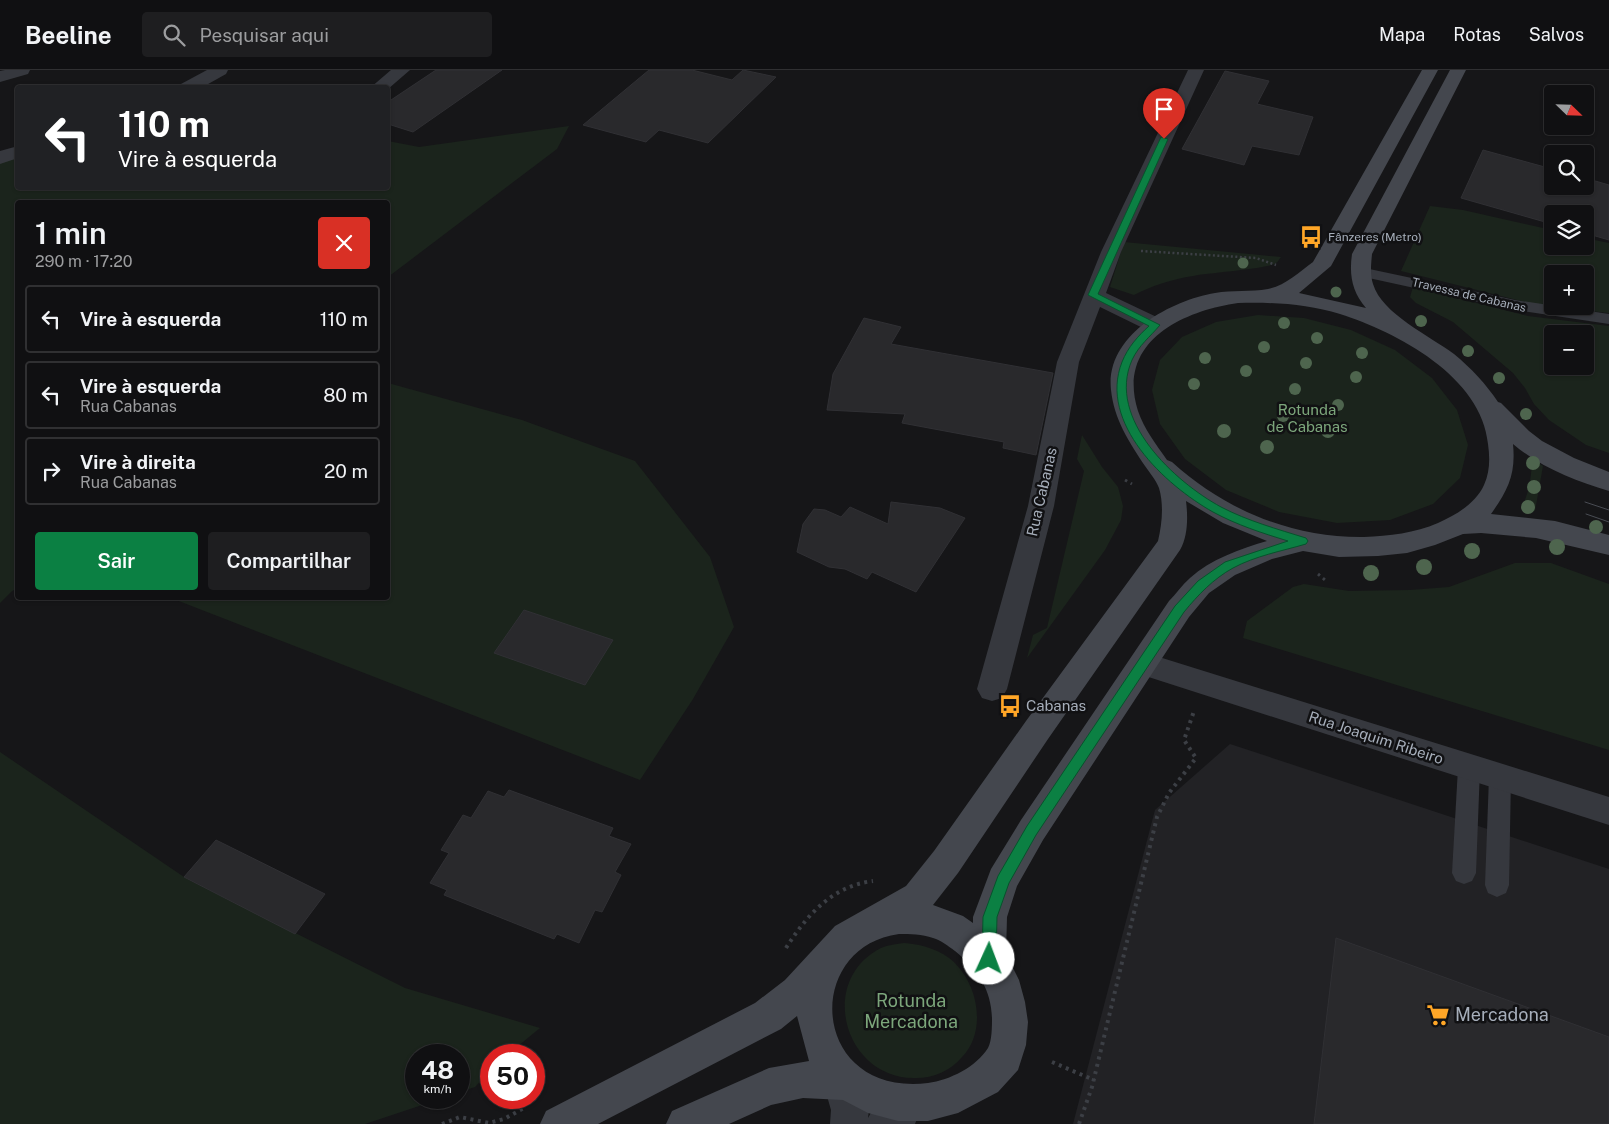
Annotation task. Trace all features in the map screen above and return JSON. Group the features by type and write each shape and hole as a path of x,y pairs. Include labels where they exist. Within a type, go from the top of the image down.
{"main road":[{"path":"1269,296 1292,288 1321,266 1430,70"},
{"path":"1405,333 1385,317 1372,300 1362,284 1358,266 1362,254 1458,70"},
{"path":"559,1124 768,1016 798,993 847,938 918,897 924,890 1171,543 1176,520 1170,486 1154,460 1135,435 1125,409 1122,385 1126,362 1138,342 1156,325 1178,312 1205,302 1236,297 1269,296 1304,300 1338,307 1373,318 1405,333 1436,352 1463,375 1484,400 1524,440 1548,456 1588,475 1609,482"},
{"path":"1154,460 1182,486 1217,509 1258,528 1303,541 1348,547 1392,546 1430,538 1462,524 1486,504 1500,481 1504,454 1498,427 1484,400"},
{"path":"1462,524 1492,523 1534,528 1609,545"},
{"path":"989,959 990,917 1003,880 1032,830 1180,609 1202,584 1229,565 1271,549 1303,541"},
{"path":"828,961 817,989 815,1021 823,1053 842,1082 868,1104 892,1120 932,1116 963,1106 988,1086 1005,1056 1011,1022 1005,988 989,959 965,935 936,921 904,916 874,922"},
{"path":"685,1124 769,1087 803,1079 842,1082"}],"street":[{"path":"0,77 22,70"},
{"path":"192,85 220,70"},
{"path":"382,85 402,70"},
{"name":"Rua Cabanas","path":"992,689 1041,506 1068,362 1093,295 1116,242 1196,70"},
{"path":"0,158 15,152"},
{"path":"1093,295 1156,325"},
{"name":"Rua Joaquim Ribeiro","path":"1143,664 1609,812"},
{"path":"842,1082 850,1110 849,1124"}],"lane":[{"name":"Travessa de Cabanas","path":"1360,272 1406,280 1510,305 1579,317 1609,319"},
{"path":"1464,873 1469,768"},
{"path":"1497,885 1500,777"}],"path":[{"path":"1116,242 1136,251 1256,258 1282,266"},
{"path":"1315,570 1326,580"},
{"path":"1079,1124 1094,1080 1157,817 1170,793 1196,758 1184,740 1196,705"},
{"path":"782,954 804,921 829,897 850,886 879,879"},
{"path":"1052,1062 1094,1080"},
{"path":"442,1124 460,1117 489,1123 504,1119 524,1109"}],"shaded area":[{"path":"1230,744 1609,869 1609,1124 1073,1124 1155,810"}],"green space":[{"path":"569,126 557,149 390,275 390,200 15,200 15,590 0,603 0,161 15,155 15,190 390,190 390,141 419,147"},
{"path":"1430,206 1463,210 1544,228 1544,255 1594,255 1594,240 1609,243 1609,313 1594,311 1594,265 1544,265 1544,306 1401,271"},
{"path":"1124,242 1281,257 1277,263 1271,265 1178,279 1134,295 1110,287"},
{"path":"1413,287 1528,316 1609,326 1609,453 1586,445 1549,420 1534,404 1525,388 1513,373 1453,322 1416,303 1410,297"},
{"name":"Rotunda de Cabanas","path":"1258,315 1304,318 1351,330 1395,350 1432,378 1457,410 1468,445 1460,478 1433,504 1390,520 1337,523 1279,512 1226,490 1185,459 1160,424 1152,390 1160,360 1182,337 1216,322"},
{"path":"390,384 522,420 635,461 710,557 734,627 693,699 640,780 176,600 390,600"},
{"path":"1082,435 1102,467 1118,487 1123,506 1121,520 1105,550 1027,658 1033,635 1047,628 1084,471 1077,459"},
{"path":"1533,459 1543,466 1535,511 1522,509 1529,488"},
{"path":"1515,563 1551,563 1609,584 1609,750 1243,638 1247,621 1293,587 1304,584 1349,591 1449,587"},
{"path":"0,752 184,877 405,988 540,1028 520,1044 480,1044 480,1082 475,1087 470,1089 470,1044 405,1044 405,1109 410,1109 365,1124 0,1124"},
{"name":"Rotunda Mercadona","path":"904,943 933,949 954,963 964,974 971,987 975,1002 977,1017 971,1045 952,1066 941,1073 929,1077 916,1078 891,1074 871,1063 857,1046 848,1026 845,1004 849,983 861,963 881,948"}],"building":[{"path":"436,70 502,70 413,132 390,125 390,101"},
{"path":"649,70 692,70 732,80 743,70 776,77 708,143 659,130 646,142 583,125"},
{"path":"1225,71 1269,81 1257,104 1313,117 1299,155 1252,146 1244,165 1182,149"},
{"path":"1483,150 1544,167 1544,195 1594,195 1594,181 1609,185 1609,240 1594,236 1594,205 1544,205 1544,222 1461,198"},
{"path":"864,318 901,327 891,344 1053,373 1036,455 1003,448 1004,442 902,423 905,414 827,410 833,374"},
{"path":"891,502 940,508 965,518 916,592 872,572 867,579 845,569 829,567 797,552 803,524 814,509 825,510 841,517 850,507 888,524"},
{"path":"524,610 613,640 585,685 494,653"},
{"path":"509,790 613,828 609,836 631,844 615,872 621,875 602,912 595,910 579,943 557,934 554,939 444,895 447,890 430,883 449,853 441,850 463,815 471,818 488,791 504,797"},
{"path":"216,840 325,894 295,934 184,877"},
{"name":"Mercadona","path":"1336,938 1609,1037 1609,1124 1314,1124"}],"tram line":[{"path":"1585,502 1609,510"},
{"path":"1586,514 1609,522"}],"place":[{"name":"Fânzeres (Metro)","path":"1311,237"},
{"name":"Cabanas","path":"1010,706"},
{"name":"Mercadona","path":"1438,1015"}],"route":[{"path":"989,959 990,917 1003,880 1032,830 1180,609 1202,584 1229,565 1271,549 1303,541 1258,528 1217,509 1182,486 1154,460 1135,435 1125,409 1122,385 1126,362 1138,342 1156,325 1093,295 1164,139"}]}
